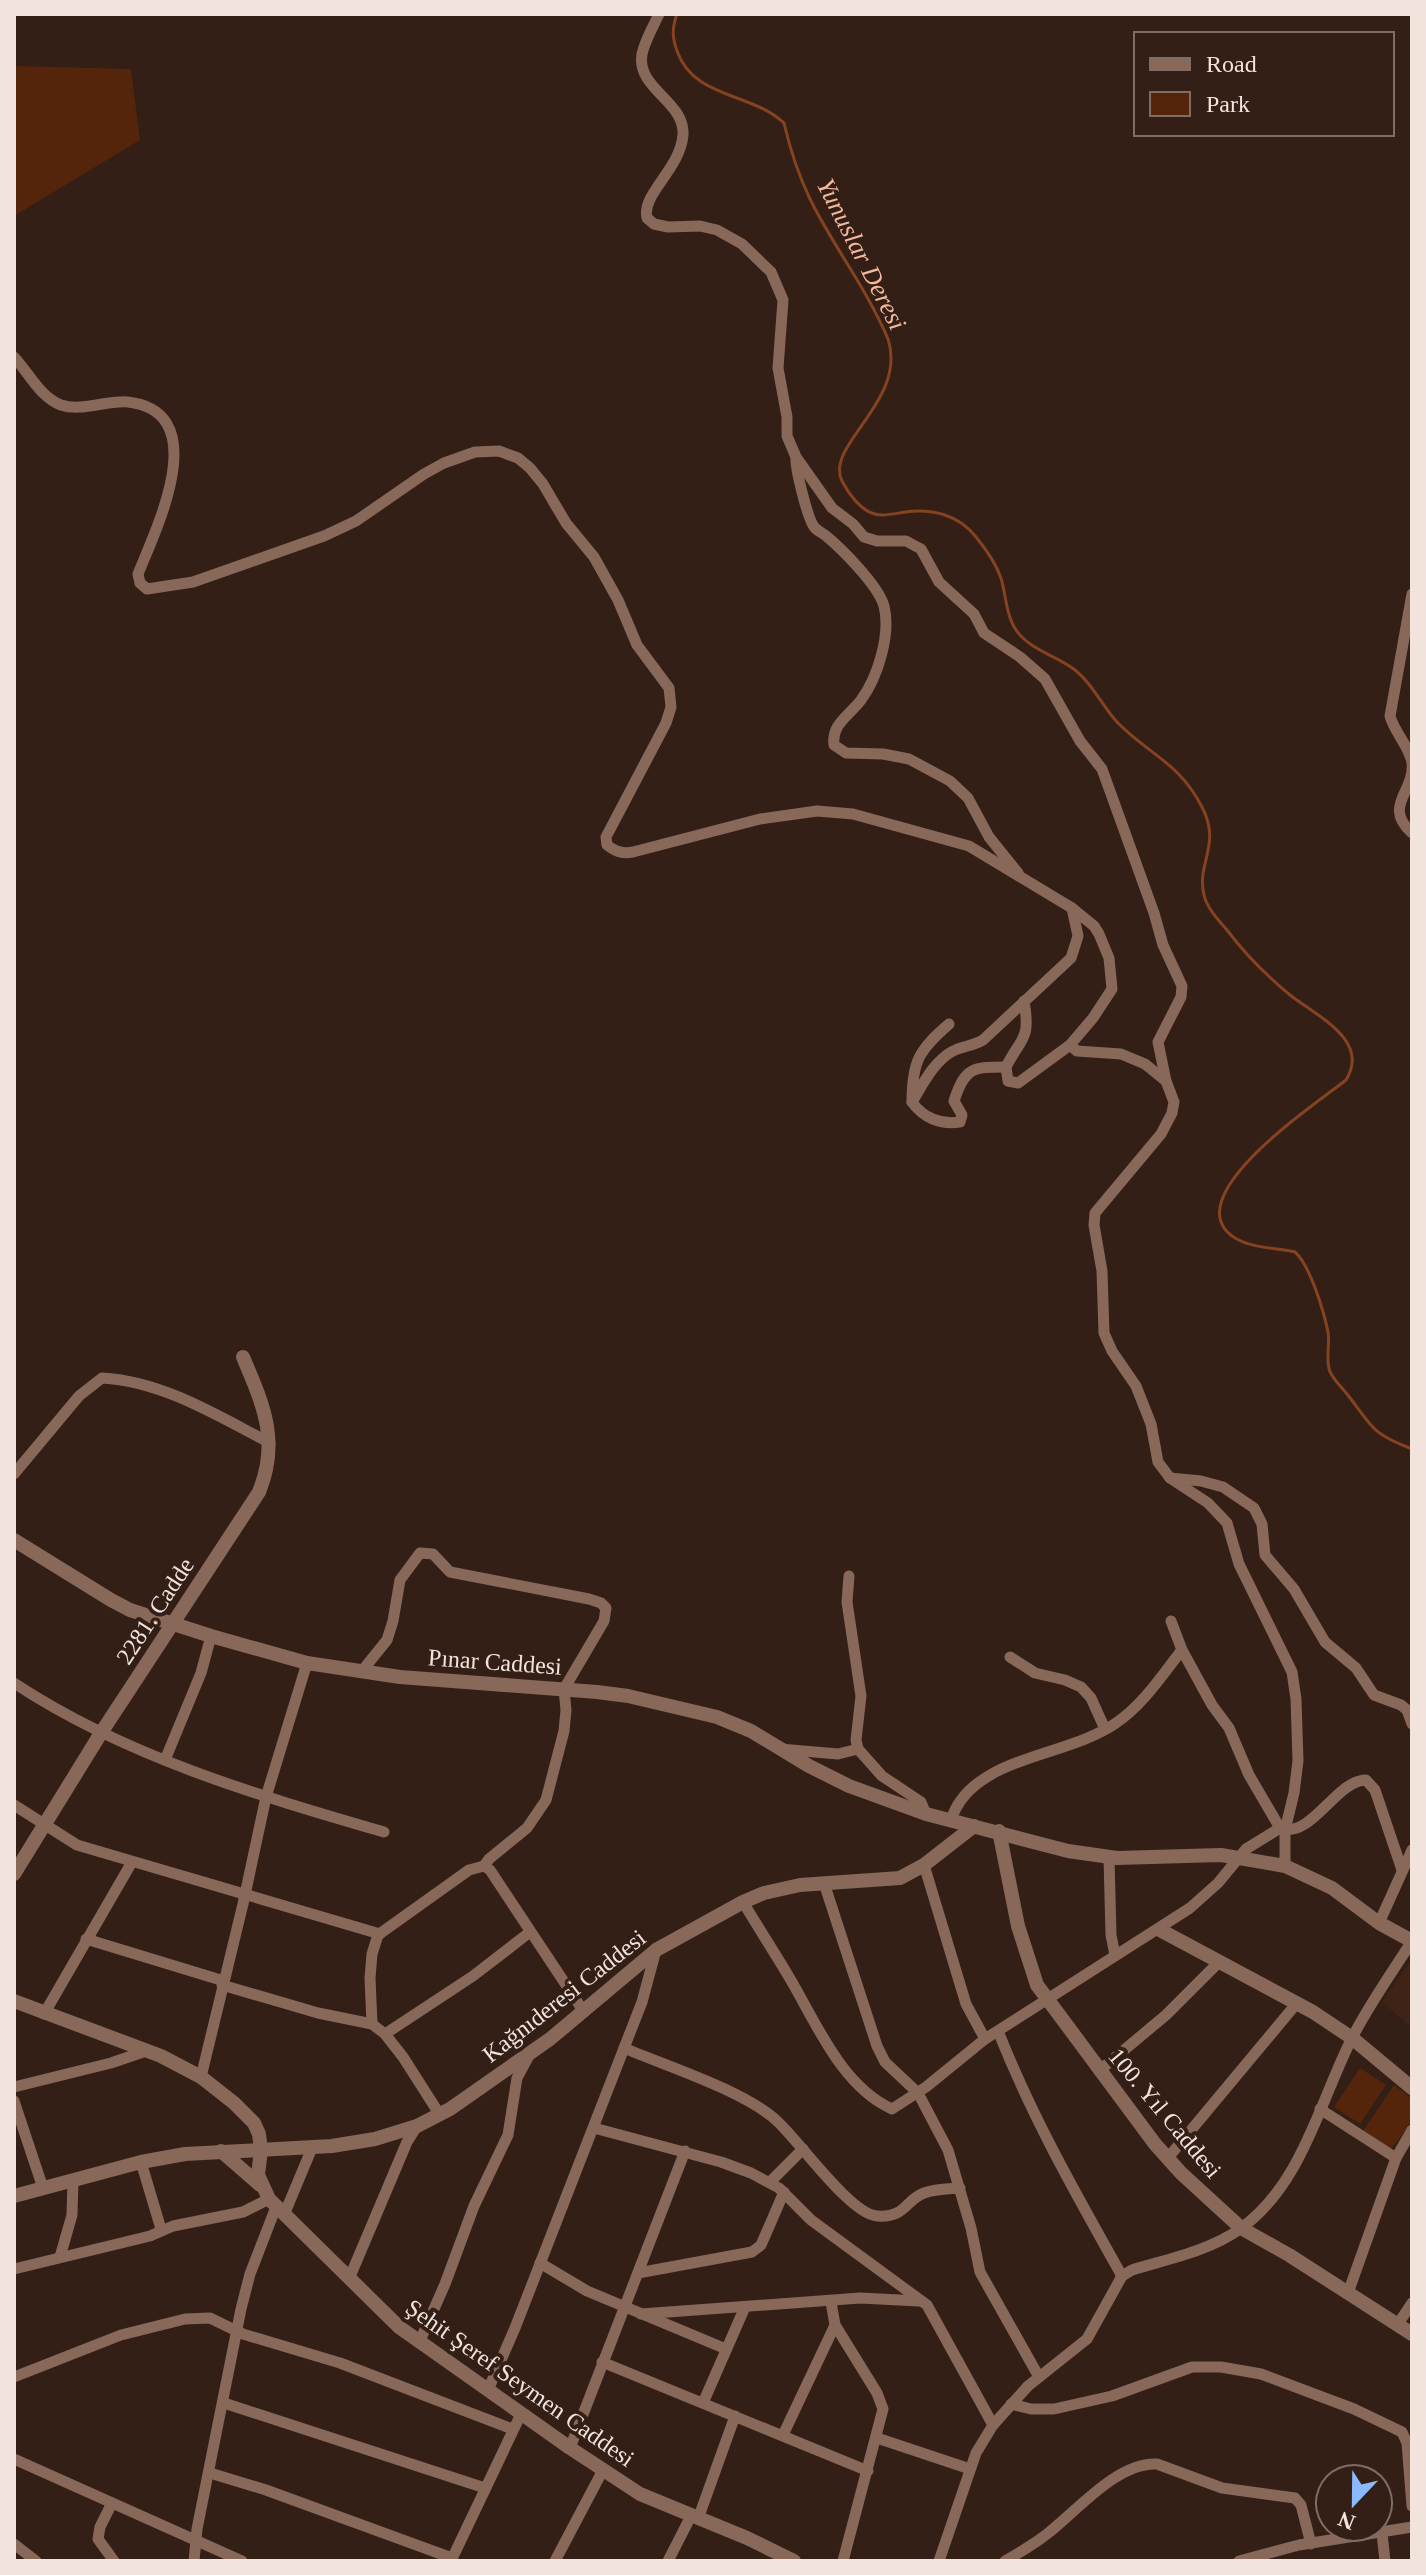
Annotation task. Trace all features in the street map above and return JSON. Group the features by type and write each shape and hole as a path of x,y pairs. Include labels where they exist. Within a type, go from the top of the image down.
{"street":[{"path":"659,14 645,45 642,64 652,84 678,113 683,136 676,162 649,198 644,208 645,215 650,222 659,226 700,226 717,230 753,252 775,278 784,309 778,368 787,417 787,436 796,457 832,508 864,537 877,541 906,541 921,549 939,582 974,614 984,633 1031,666 1051,686 1080,741 1106,777 1163,945 1182,986 1181,997 1159,1036 1158,1045 1174,1102 1169,1121 1123,1183 1098,1209 1094,1225 1101,1262 1106,1339 1136,1386 1151,1424 1158,1462 1170,1478 1208,1503 1227,1523 1239,1564 1292,1672 1298,1761 1282,1829 1285,1866"},
{"path":"14,357 46,395 61,405 77,407 102,402 128,402 155,412 165,425 174,453 173,475 161,523 138,574 140,583 147,589 193,582 339,530 424,474 459,456 491,450 506,453 524,463 543,484 566,523 594,557 618,600 637,645 670,693 671,712 663,732 606,837 607,845 625,853 633,852 760,819 829,811 853,814 959,842 1072,908 1094,926 1109,958 1112,989 1101,1007 1070,1045 1018,1083 1008,1081 1006,1067 1025,1036 1024,1001"},
{"path":"796,457 795,464 814,527 867,576 877,590 885,611 877,667 861,701 836,728 834,745 846,753 883,754 909,759 950,781 968,798 989,837 1019,877"},
{"path":"1412,594 1390,716 1394,731 1412,760 1399,813 1401,823 1412,833"},
{"path":"912,1102 944,1057 956,1049 983,1040 1074,954 1078,936 1072,908"},
{"path":"912,1102 920,1053 949,1024"},
{"path":"1070,1045 1077,1051 1117,1054 1138,1061 1166,1081"},
{"path":"1138,1061 1158,1045"},
{"path":"912,1102 927,1117 957,1123 962,1115 954,1101 967,1074 973,1068 1006,1067"},
{"name":"2281. Cadde","path":"14,1874 101,1733 259,1492 267,1469 270,1443 262,1407 243,1357"},
{"path":"14,1474 79,1396 102,1378 139,1384 177,1397 270,1443"},
{"path":"1170,1478 1223,1487 1254,1508 1262,1524 1265,1555 1294,1589 1325,1642 1356,1668 1374,1695 1397,1702 1407,1710 1412,1724"},
{"name":"Pınar Caddesi","path":"14,1540 130,1610 211,1636 307,1663 409,1678 628,1696 717,1717 751,1731 849,1786 926,1814 1068,1851 1109,1857 1238,1856 1285,1866 1332,1888 1379,1923 1412,1941"},
{"path":"362,1671 387,1640 400,1580 420,1553 433,1554 450,1572 530,1586 589,1599 605,1606 607,1614 604,1621 564,1689 564,1731 546,1800 527,1828 484,1866 469,1870 380,1934 371,1966 372,2024"},
{"path":"849,1576 847,1602 861,1689 856,1740 858,1749 882,1776 921,1802 926,1814"},
{"path":"1171,1621 1182,1650 1212,1705 1229,1728 1249,1775 1282,1829"},
{"path":"165,1760 197,1686 211,1636"},
{"path":"951,1820 959,1799 968,1789 1001,1768 1071,1746 1105,1729 1138,1704 1182,1650"},
{"path":"1010,1657 1035,1673 1081,1687 1091,1698 1105,1729"},
{"path":"201,2077 266,1797 307,1663"},
{"path":"14,1683 101,1733 165,1760 266,1797 384,1832"},
{"path":"780,1749 838,1754 858,1749"},
{"path":"743,1902 847,2071 868,2093 892,2109 918,2093 985,2039 1115,1955 1160,1930 1203,1898 1238,1856 1282,1829 1306,1822 1354,1783 1366,1780 1375,1790 1402,1870"},
{"path":"14,1805 77,1845 380,1934"},
{"name":"Kağnıderesi Caddesi","path":"14,2196 141,2162 185,2154 312,2148 375,2139 417,2126 440,2115 532,2051 584,2012 656,1950 743,1902 780,1889 900,1878 924,1865 974,1826"},
{"name":"100. Yıl Caddesi","path":"999,1831 1027,1961 1046,2000 1167,2159 1241,2228 1412,2334"},
{"path":"1379,1923 1412,1851"},
{"path":"1109,1857 1111,1935 1115,1955"},
{"path":"44,2014 132,1862"},
{"path":"924,1865 966,2004 985,2039"},
{"path":"484,1866 490,1870 584,2012"},
{"path":"824,1883 877,2046 885,2062 918,2093 948,2150 980,2272 1039,2377"},
{"path":"1160,1930 1297,2003 1352,2038 1412,2088"},
{"path":"385,2034 473,1976 530,1932"},
{"path":"86,1939 327,2015 372,2024 385,2034 440,2115"},
{"path":"939,2561 976,2453 993,2425 1039,2377 1087,2339 1122,2276 1218,2242 1241,2228 1276,2195 1297,2161 1352,2038 1412,1941"},
{"path":"488,2390 594,2128 642,2002 656,1950"},
{"path":"1099,2071 1166,2015 1218,1963"},
{"name":"Şehit Şeref Seymen Caddesi","path":"14,2001 179,2064 201,2077 254,2123 261,2150 258,2175 276,2207 380,2311 419,2343 640,2494 794,2561"},
{"path":"1167,2159 1297,2003"},
{"path":"998,2031 1024,2096 1122,2276"},
{"path":"624,2048 751,2103 777,2121 852,2206 868,2215 890,2216 902,2211 925,2193 960,2188"},
{"path":"14,2087 146,2051"},
{"path":"419,2343 474,2206 508,2135 517,2078 532,2051"},
{"path":"14,2101 43,2188"},
{"path":"1320,2109 1396,2158"},
{"path":"349,2279 407,2142 417,2126"},
{"path":"594,2128 731,2166 770,2182 784,2192 811,2220 887,2279 922,2301 932,2313 993,2425"},
{"path":"1348,2293 1396,2158 1412,2130"},
{"path":"194,2561 195,2542 250,2274 276,2207 312,2148"},
{"path":"770,2182 803,2149"},
{"path":"221,2151 261,2185"},
{"path":"570,2448 685,2151"},
{"path":"141,2162 161,2229"},
{"path":"60,2257 72,2215 73,2180"},
{"path":"638,2273 752,2252 761,2245 784,2192"},
{"path":"14,2269 150,2236 161,2229 276,2207"},
{"path":"540,2263 577,2286 726,2349"},
{"path":"641,2314 878,2297 922,2301"},
{"path":"831,2302 835,2325 881,2401 882,2418 843,2561"},
{"path":"1398,2324 1412,2303"},
{"path":"703,2403 745,2307"},
{"path":"14,2377 121,2335 185,2319 210,2318 237,2331 340,2363 512,2429"},
{"path":"783,2435 835,2325"},
{"path":"602,2362 868,2471"},
{"path":"1011,2404 1031,2409 1054,2409 1112,2396 1192,2367 1221,2367 1269,2377 1354,2409 1409,2436 1412,2506"},
{"path":"224,2403 485,2488"},
{"path":"210,2473 280,2495 452,2560 521,2414"},
{"path":"668,2561 694,2518 735,2416"},
{"path":"877,2438 970,2469"},
{"path":"14,2459 242,2561"},
{"path":"1005,2561 1044,2536 1115,2479 1149,2464 1157,2464 1222,2488 1295,2498 1301,2505 1311,2544"},
{"path":"555,2561 603,2470"},
{"path":"112,2503 100,2527 98,2539 114,2561"},
{"path":"1239,2561 1317,2543"},
{"path":"14,2544 36,2561"}],"shaded area":[{"path":"1412,1959 1412,2028 1382,2002"}],"green space":[{"path":"14,66 131,69 140,140 14,216"},
{"path":"1360,2068 1386,2085 1360,2124 1334,2107"},
{"path":"1394,2085 1412,2099 1412,2121 1391,2149 1363,2131"}],"waterway":[{"name":"Yunuslar Deresi","path":"677,14 673,32 675,46 685,67 710,87 756,105 784,123 810,199 888,339 891,361 887,382 844,452 840,467 842,481 848,491 860,505 875,514 935,512 953,518 969,529 996,567 1016,630 1036,648 1068,665 1081,676 1117,722 1184,779 1193,792 1208,820 1210,832 1202,884 1205,900 1213,914 1265,972 1337,1030 1346,1041 1352,1066 1346,1080 1257,1152 1236,1176 1222,1199 1221,1221 1241,1241 1295,1252 1301,1258 1323,1313 1332,1376 1374,1428 1412,1449"}]}
